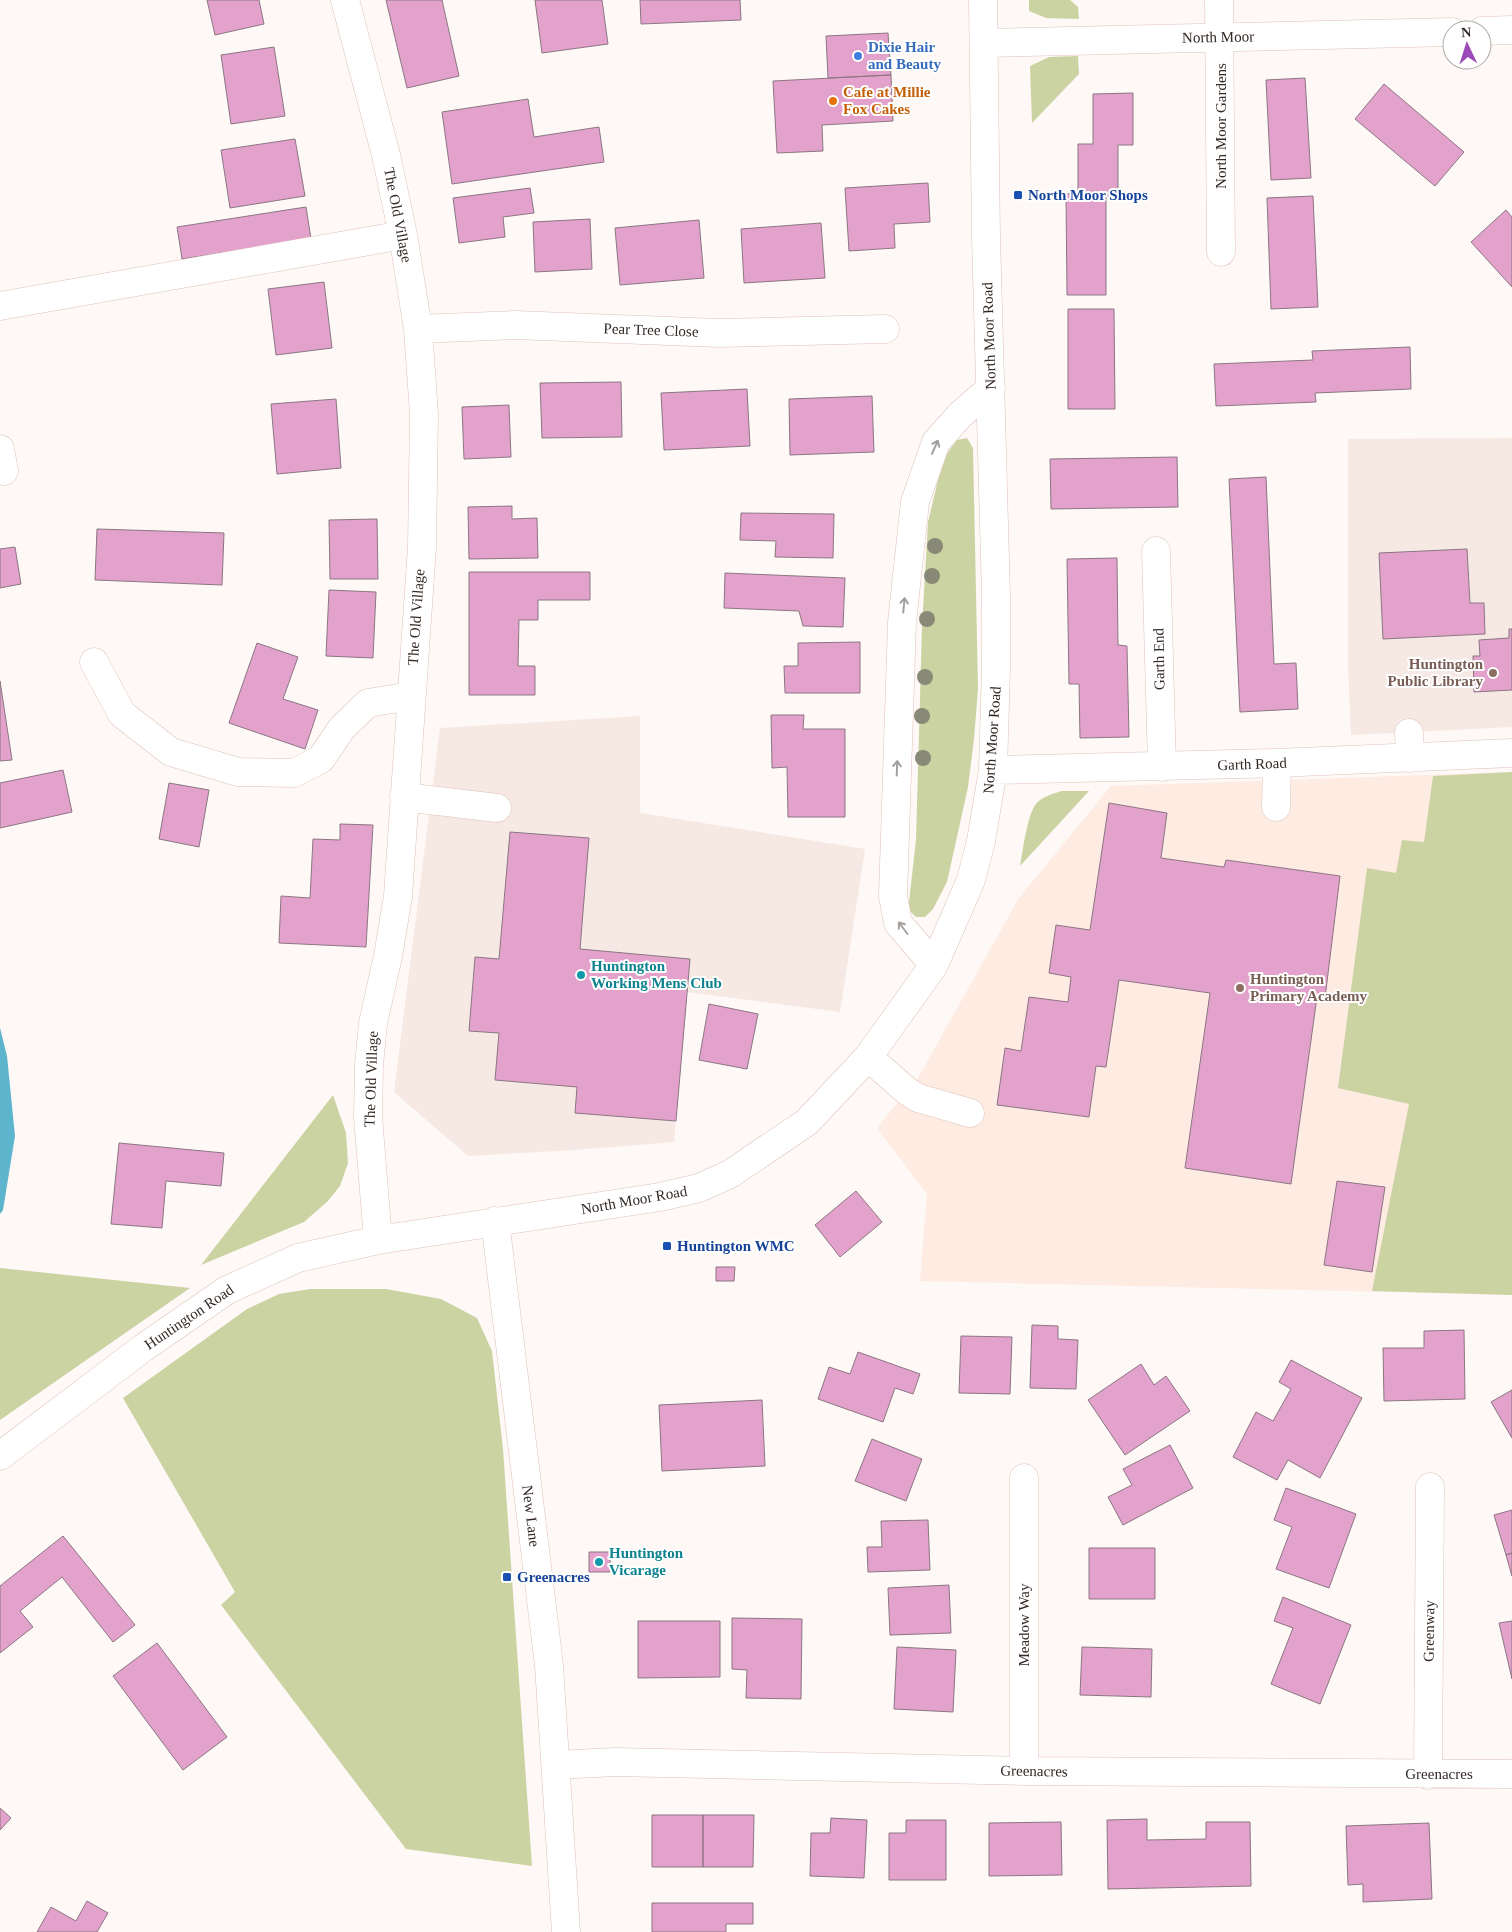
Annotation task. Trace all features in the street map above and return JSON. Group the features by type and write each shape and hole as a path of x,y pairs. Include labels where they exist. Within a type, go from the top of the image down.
{"street":[{"name":"The Old Village","path":"345,0 386,155 403,235 418,329 424,414 422,547 398,896 388,956 373,1023 369,1064 369,1126 378,1240"},
{"name":"North Moor Road","path":"494,1221 660,1197 699,1188 730,1174 807,1122 868,1057 934,965 971,880 981,841 993,770 996,668 996,596 986,237 983,0"},
{"name":"North Moor Gardens","path":"1219,0 1221,252"},
{"path":"1492,31 1512,30"},
{"name":"North Moor","path":"984,43 1442,32"},
{"path":"0,306 403,235"},
{"name":"Pear Tree Close","path":"418,329 515,325 719,332 885,329"},
{"path":"934,965 898,923 893,896 903,613 915,502 936,442 960,415 991,388"},
{"name":"Garth End","path":"1156,551 1162,767"},
{"path":"94,662 122,714 171,752 238,772 294,773 321,758 342,728 368,703 411,696"},
{"name":"Garth Road","path":"993,770 1277,763 1409,746 1512,753"},
{"path":"1276,807 1277,763"},
{"path":"404,797 497,808"},
{"path":"868,1057 907,1091 918,1098 970,1113"},
{"name":"Huntington Road","path":"0,1456 143,1348 227,1290 298,1258 378,1240 494,1221"},
{"name":"New Lane","path":"494,1221 549,1665 566,1932"},
{"name":"Meadow Way","path":"1024,1478 1024,1772"},
{"name":"Greenway","path":"1428,1775 1430,1486"},
{"name":"Greenacres","path":"556,1765 615,1762 1024,1772 1512,1774"}],"shaded area":[{"path":"1512,438 1512,727 1351,735 1348,667 1348,439"},
{"path":"640,716 640,813 865,849 840,1012 687,992 674,1142 468,1156 394,1092 440,728"},
{"name":"Huntington Primary Academy","path":"1512,772 1512,1295 920,1281 927,1194 877,1128 918,1078 1019,898 1111,786"}],"green space":[{"path":"1029,0 1070,0 1078,7 1079,19 1046,18 1029,11"},
{"path":"1078,56 1079,74 1032,123 1030,66 1049,57"},
{"path":"967,438 973,448 978,689 974,739 968,787 947,882 933,909 925,917 916,917 910,911 909,902 916,840 922,627 928,522 943,459 957,440"},
{"path":"1512,772 1512,1295 1372,1291 1409,1104 1338,1088 1367,868 1396,873 1402,840 1424,842 1433,776"},
{"path":"1061,791 1089,791 1020,866 1028,824 1033,809 1041,799"},
{"path":"333,1095 346,1133 348,1163 340,1186 328,1201 304,1222 201,1265"},
{"path":"0,1268 190,1288 0,1420"},
{"path":"310,1289 386,1289 441,1299 477,1318 492,1351 503,1449 532,1866 406,1849 221,1605 235,1592 123,1398 247,1309 279,1294"}],"water":[{"path":"0,1028 7,1056 15,1136 3,1210 0,1214"}],"building":[{"path":"207,0 259,0 264,24 215,35"},
{"path":"386,0 442,0 459,76 407,88"},
{"path":"535,0 602,0 608,44 542,53"},
{"path":"640,0 740,0 741,20 641,24"},
{"name":"Dixie Hair and Beauty","path":"888,33 891,75 828,78 826,36"},
{"path":"274,47 285,116 231,124 221,55"},
{"name":"Cafe at Millie Fox Cakes","path":"891,75 893,121 822,125 823,151 777,153 773,81"},
{"path":"1305,78 1311,178 1271,180 1266,80"},
{"path":"1384,84 1464,152 1435,186 1355,119"},
{"path":"1133,93 1133,145 1118,145 1118,196 1106,196 1106,295 1067,295 1066,194 1078,193 1078,144 1093,144 1093,94"},
{"path":"528,99 534,137 599,127 604,162 452,184 442,112"},
{"path":"295,139 305,196 230,208 221,150"},
{"path":"928,183 930,222 894,224 895,248 849,251 845,188"},
{"path":"530,188 534,213 503,217 505,237 459,243 453,198"},
{"path":"1313,196 1318,307 1271,309 1267,198"},
{"path":"306,207 311,239 182,259 177,227"},
{"path":"1506,210 1512,217 1512,287 1471,242"},
{"path":"590,219 592,269 535,272 533,222"},
{"path":"699,220 704,278 620,285 615,228"},
{"path":"821,223 825,278 744,283 741,229"},
{"path":"324,282 332,348 276,355 268,289"},
{"path":"1068,309 1114,309 1115,409 1068,409"},
{"path":"1410,347 1411,389 1315,393 1316,402 1216,406 1214,364 1313,360 1312,351"},
{"path":"621,382 622,437 542,438 540,383"},
{"path":"747,389 750,446 664,450 661,393"},
{"path":"872,396 874,452 790,455 789,399"},
{"path":"336,399 341,468 277,474 271,404"},
{"path":"509,405 511,457 464,459 462,407"},
{"path":"1177,457 1178,507 1051,509 1050,459"},
{"path":"1266,477 1274,664 1296,663 1298,709 1240,712 1229,479"},
{"path":"512,506 512,519 537,518 538,558 469,559 468,507"},
{"path":"741,513 834,514 833,558 775,557 776,541 740,540"},
{"path":"377,519 378,579 330,579 329,520"},
{"path":"97,529 224,533 222,585 95,580"},
{"path":"15,547 21,584 0,588 0,549"},
{"path":"1467,549 1470,603 1484,603 1485,634 1383,639 1379,553"},
{"path":"1117,558 1118,645 1127,646 1129,737 1080,738 1079,684 1069,684 1067,559"},
{"path":"469,572 590,572 590,600 538,600 538,620 519,620 518,666 535,666 535,695 469,695"},
{"path":"725,573 845,578 843,627 803,626 799,611 724,608"},
{"path":"329,590 376,592 373,658 326,656"},
{"name":"Huntington Public Library","path":"1509,629 1512,629 1512,690 1474,692 1473,656 1480,656 1479,640 1509,638"},
{"path":"860,642 860,693 785,693 784,666 798,666 798,643"},
{"path":"257,643 298,657 283,699 318,710 305,749 229,723"},
{"path":"0,681 12,760 0,761"},
{"path":"771,715 804,715 803,729 845,729 845,817 788,817 787,767 772,768"},
{"path":"63,770 72,812 0,828 0,783"},
{"path":"169,783 209,790 199,847 159,839"},
{"path":"1109,803 1167,813 1161,858 1224,867 1226,860 1340,876 1325,998 1317,997 1291,1184 1185,1168 1210,993 1119,980 1106,1067 1096,1066 1089,1117 997,1105 1005,1048 1021,1051 1029,997 1068,1002 1071,977 1049,973 1056,925 1090,930"},
{"path":"340,824 373,825 366,947 279,943 281,896 310,898 313,839 340,840"},
{"name":"Huntington Working Mens Club","path":"510,832 589,838 580,949 690,959 676,1121 575,1113 577,1087 495,1080 499,1033 469,1031 475,957 499,959"},
{"path":"709,1004 758,1014 747,1069 699,1060"},
{"path":"119,1143 224,1153 221,1186 166,1181 162,1228 111,1224"},
{"path":"1337,1181 1385,1187 1372,1272 1324,1265"},
{"path":"856,1191 882,1222 840,1257 815,1225"},
{"path":"716,1267 735,1267 734,1281 716,1281"},
{"path":"1032,1325 1058,1326 1058,1339 1078,1340 1076,1389 1030,1388"},
{"path":"1464,1330 1465,1399 1384,1401 1383,1348 1424,1348 1424,1331"},
{"path":"961,1336 1012,1337 1010,1394 959,1393"},
{"path":"858,1352 920,1374 913,1394 895,1388 883,1422 818,1399 829,1367 850,1374"},
{"path":"1291,1360 1362,1398 1320,1478 1288,1460 1277,1480 1233,1457 1256,1412 1273,1421 1291,1389 1279,1382"},
{"path":"1141,1364 1154,1385 1166,1376 1190,1411 1125,1455 1088,1400"},
{"path":"1512,1390 1512,1438 1491,1402"},
{"path":"762,1400 765,1466 662,1471 659,1405"},
{"path":"872,1439 922,1459 906,1501 855,1481"},
{"path":"1170,1445 1193,1488 1123,1525 1108,1497 1132,1485 1123,1469"},
{"path":"1286,1488 1356,1514 1329,1588 1276,1569 1292,1527 1274,1520"},
{"path":"1512,1510 1512,1553 1506,1555 1494,1515"},
{"path":"928,1520 930,1570 868,1572 867,1547 882,1547 881,1521"},
{"path":"63,1536 135,1625 113,1642 62,1577 20,1611 33,1627 0,1653 0,1586"},
{"path":"1089,1548 1155,1548 1155,1599 1089,1599"},
{"name":"Huntington Vicarage","path":"589,1552 610,1552 610,1572 589,1572"},
{"path":"1512,1553 1512,1576 1506,1555"},
{"path":"949,1585 951,1633 890,1635 888,1588"},
{"path":"1283,1597 1351,1625 1320,1704 1271,1684 1293,1628 1274,1621"},
{"path":"732,1618 802,1619 801,1699 746,1698 747,1670 732,1669"},
{"path":"638,1621 720,1621 720,1677 638,1678"},
{"path":"1512,1621 1512,1679 1499,1623"},
{"path":"157,1643 227,1737 183,1770 113,1676"},
{"path":"897,1647 956,1650 953,1712 894,1709"},
{"path":"1082,1647 1152,1649 1151,1697 1080,1695"},
{"path":"0,1808 11,1818 0,1830"},
{"path":"652,1815 703,1815 703,1867 652,1867"},
{"path":"703,1815 754,1815 753,1867 703,1867"},
{"path":"831,1818 867,1820 864,1878 810,1876 811,1833 830,1833"},
{"path":"1147,1819 1147,1840 1206,1839 1206,1822 1250,1822 1251,1886 1108,1889 1107,1820"},
{"path":"906,1820 946,1820 946,1880 889,1880 889,1833 906,1833"},
{"path":"1061,1822 1062,1875 989,1876 989,1823"},
{"path":"1429,1823 1432,1899 1363,1902 1363,1884 1348,1885 1346,1826"},
{"path":"87,1901 108,1913 97,1932 37,1932 51,1907 76,1921"},
{"path":"652,1903 753,1903 753,1924 726,1924 726,1932 652,1932"}],"place":[{"name":"Dixie Hair and Beauty","path":"858,56"},
{"name":"Cafe at Millie Fox Cakes","path":"833,101"},
{"name":"North Moor Shops","path":"1018,195"},
{"name":"Huntington Public Library","path":"1493,673"},
{"name":"Huntington Working Mens Club","path":"581,975"},
{"name":"Huntington Primary Academy","path":"1240,988"},
{"name":"Huntington WMC","path":"667,1246"},
{"name":"Huntington Vicarage","path":"599,1562"},
{"name":"Greenacres","path":"507,1577"}]}
